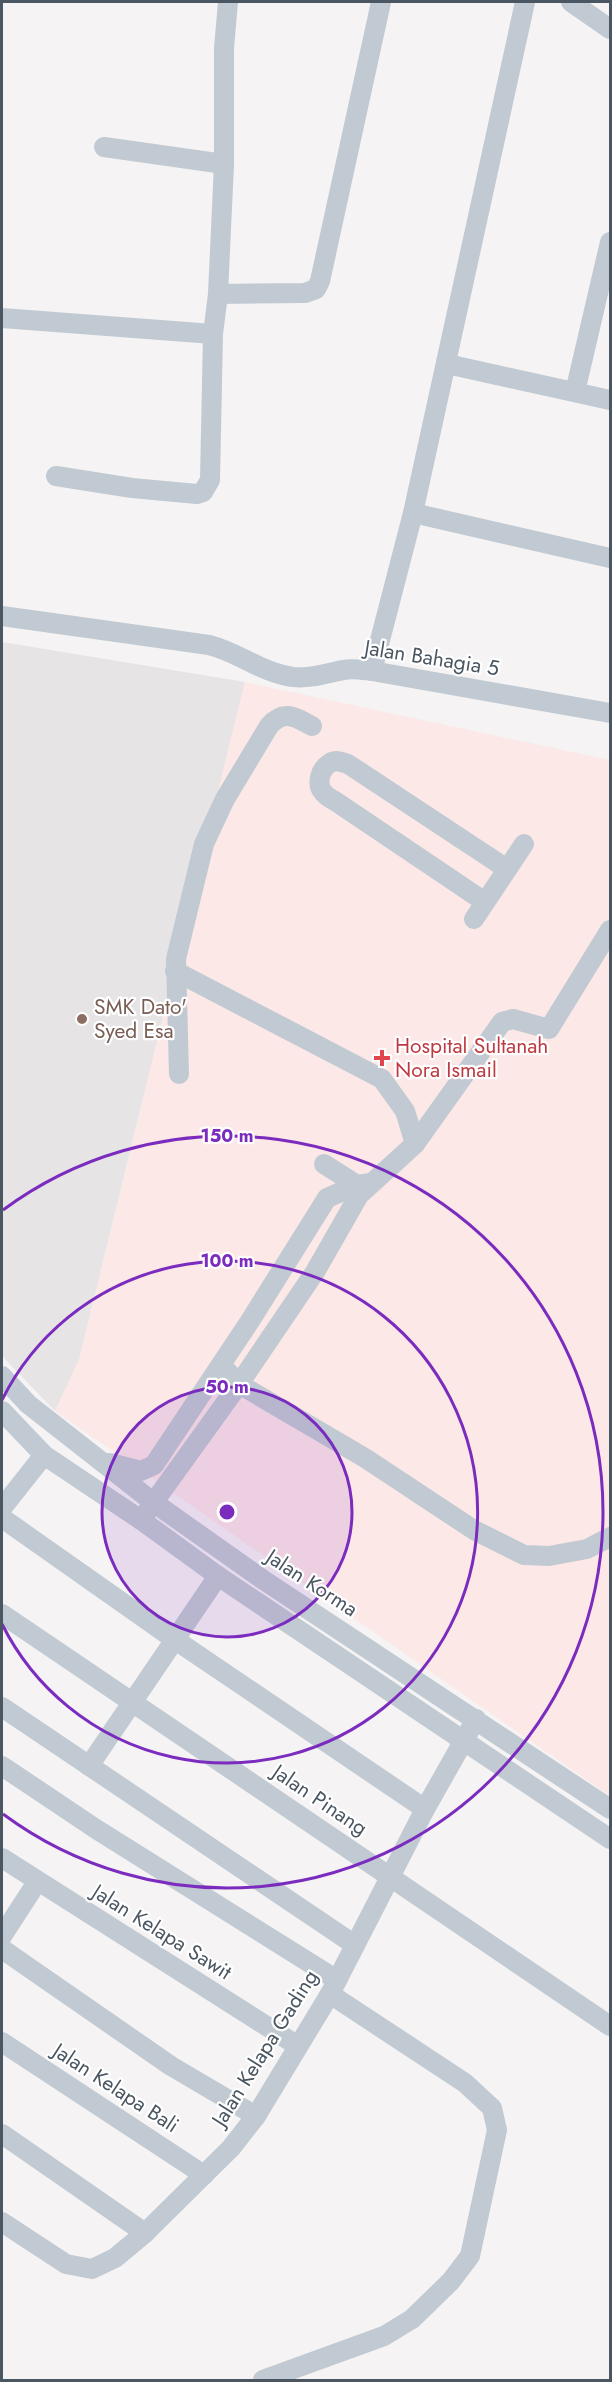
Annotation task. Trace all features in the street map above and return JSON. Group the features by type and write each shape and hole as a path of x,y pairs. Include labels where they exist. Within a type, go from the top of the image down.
{"street":[{"path":"56,476 132,488 203,492 210,480 213,334 218,294 224,164 224,48 228,2"},
{"path":"218,294 305,293 316,289 320,281 381,2"},
{"path":"372,671 413,513 525,2"},
{"path":"571,2 610,29"},
{"path":"104,147 224,164"},
{"path":"575,392 610,242"},
{"path":"2,318 213,334"},
{"path":"447,364 610,400"},
{"path":"413,513 610,558"},
{"name":"Jalan Bahagia 5","path":"2,616 209,645 235,653 268,670 292,676 315,678 346,669 372,671 610,710"},
{"path":"179,1074 175,971 204,844 225,799 276,718 288,715 312,726"},
{"path":"485,902 323,792 319,782 322,772 330,763 338,761 348,764 507,869"},
{"path":"474,919 524,844"},
{"path":"141,1520 239,1384 315,1272 363,1188 416,1144 502,1022 513,1019 549,1029 610,930"},
{"path":"175,971 382,1079 405,1111 416,1144"},
{"path":"324,1164 363,1188"},
{"path":"102,1461 141,1471 154,1465 221,1365 327,1198 363,1188"},
{"path":"243,1331 263,1347"},
{"path":"221,1365 239,1384 365,1458 474,1530 524,1555 549,1556 587,1549 610,1537"},
{"name":"Jalan Korma","path":"2,1376 28,1404 153,1502 271,1586 610,1809"},
{"path":"2,1411 45,1455 218,1576 610,1839"},
{"path":"2,1508 45,1455"},
{"path":"2,1518 174,1639 425,1809"},
{"path":"89,1766 218,1576"},
{"name":"Jalan Pinang","path":"2,1614 610,2026"},
{"path":"2,1707 355,1945"},
{"name":"Jalan Kelapa Gading","path":"2,2222 66,2264 92,2269 115,2258 145,2233 231,2148 256,2116 334,1987 425,1809 476,1719"},
{"path":"2,1766 334,1987 465,2083 492,2108 497,2130 470,2256 451,2281 412,2319 384,2337 263,2380"},
{"name":"Jalan Kelapa Sawit","path":"2,1858 298,2046"},
{"path":"2,1936 37,1882"},
{"path":"2,1949 171,2066 256,2116"},
{"name":"Jalan Kelapa Bali","path":"2,2042 204,2175"},
{"path":"2,2134 145,2233"}],"shaded area":[{"name":"SMK Dato' Syed Esa","path":"2,642 245,682 78,1364 55,1411 2,1356"},
{"name":"Hospital Sultanah Nora Ismail","path":"245,682 610,760 610,1796 55,1411 80,1357"}],"place":[{"name":"SMK Dato' Syed Esa","path":"82,1019"},
{"name":"Hospital Sultanah Nora Ismail","path":"382,1058"}]}
